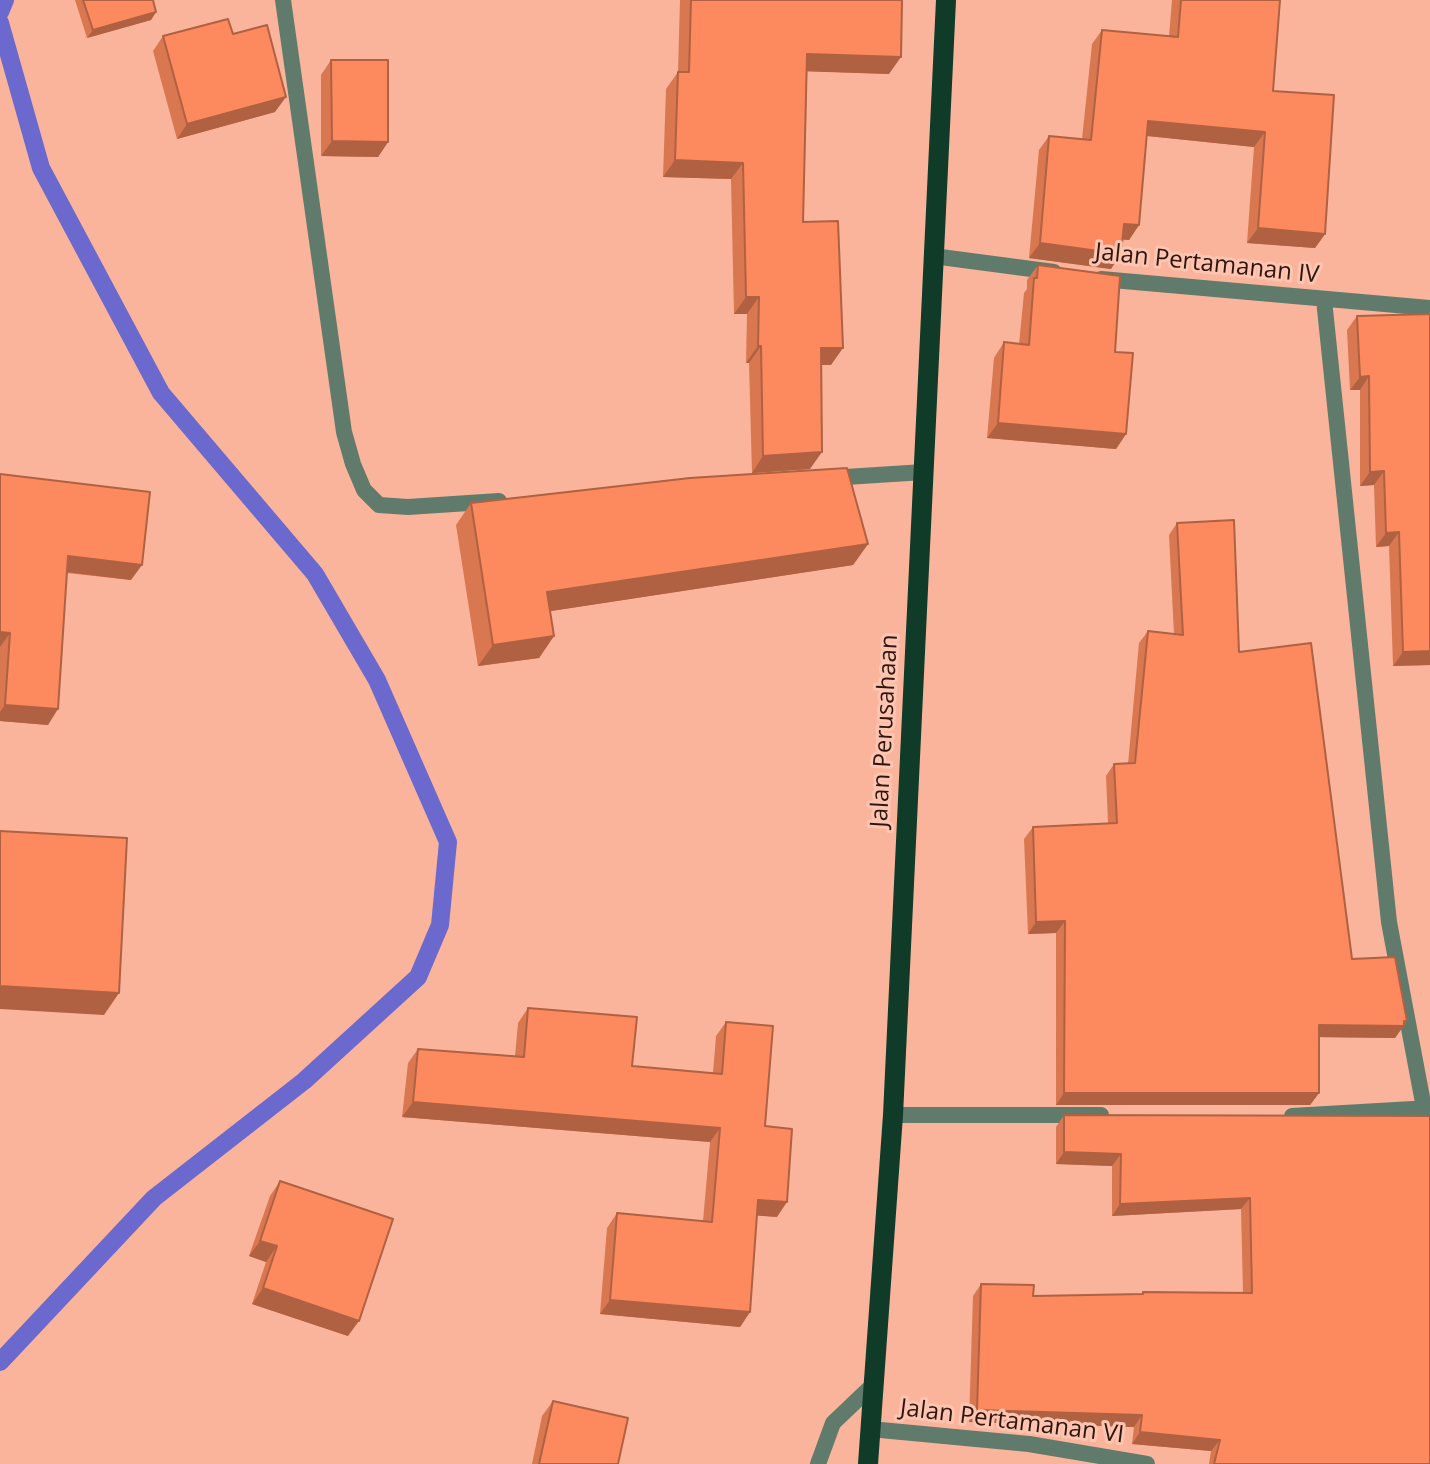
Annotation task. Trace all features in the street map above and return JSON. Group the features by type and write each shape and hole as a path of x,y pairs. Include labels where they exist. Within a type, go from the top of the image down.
{"main road":[{"name":"Jalan Perusahaan","path":"868,1464 893,1115 946,0"}],"street":[{"path":"283,0 344,432 364,490 379,505 408,507 517,500"},
{"name":"Jalan Pertamanan IV","path":"933,256 1073,275 1430,308"},
{"path":"1279,1116 1427,1108 1389,922 1324,300"},
{"path":"814,479 924,472"},
{"path":"893,1115 1124,1115"},
{"path":"818,1464 833,1423 875,1383"},
{"name":"Jalan Pertamanan VI","path":"870,1429 1029,1444 1147,1464"}],"building":[{"path":"83,0 153,0 156,12 93,30"},
{"path":"691,0 902,0 901,57 807,54 803,222 838,221 843,348 821,348 822,452 763,456 759,297 746,297 743,163 675,160 678,72 689,72"},
{"path":"1181,0 1280,0 1273,91 1334,95 1325,234 1258,228 1265,132 1148,121 1139,225 1124,224 1121,254 1040,243 1049,136 1091,140 1102,30 1178,37"},
{"path":"228,19 233,34 267,25 286,97 187,124 163,36"},
{"path":"331,60 388,60 388,142 332,141"},
{"path":"1038,265 1120,276 1115,352 1133,353 1126,434 998,423 1004,342 1029,345 1034,278 1037,278"},
{"path":"1430,314 1430,651 1403,652 1399,532 1386,533 1384,471 1370,472 1369,376 1360,377 1357,316"},
{"path":"847,468 868,544 547,592 554,636 493,645 471,503 690,478"},
{"path":"0,474 150,492 142,565 68,556 58,709 5,705 10,633 0,632"},
{"path":"1234,520 1239,652 1311,643 1352,959 1395,957 1407,1021 1404,1021 1404,1026 1319,1025 1319,1093 1064,1093 1065,921 1036,922 1033,827 1117,823 1114,764 1135,763 1148,631 1183,635 1177,523"},
{"path":"0,831 127,838 119,993 0,986"},
{"path":"528,1008 637,1017 632,1066 722,1074 726,1022 773,1026 765,1126 792,1129 787,1202 758,1200 750,1312 610,1300 617,1213 712,1222 720,1128 413,1102 418,1049 524,1057"},
{"path":"1064,1115 1430,1116 1430,1464 1214,1464 1220,1440 1140,1432 1142,1415 977,1410 981,1284 1034,1285 1033,1296 1143,1292 1252,1293 1250,1198 1120,1204 1121,1154 1064,1152"},
{"path":"280,1181 393,1219 359,1321 263,1288 277,1246 260,1241"},
{"path":"553,1401 628,1418 618,1464 539,1464"}],"waterway":[{"path":"0,12 5,0"},
{"path":"0,23 41,168 161,393 315,574 377,680 448,842 440,925 418,977 304,1081 154,1198 0,1362"}]}
